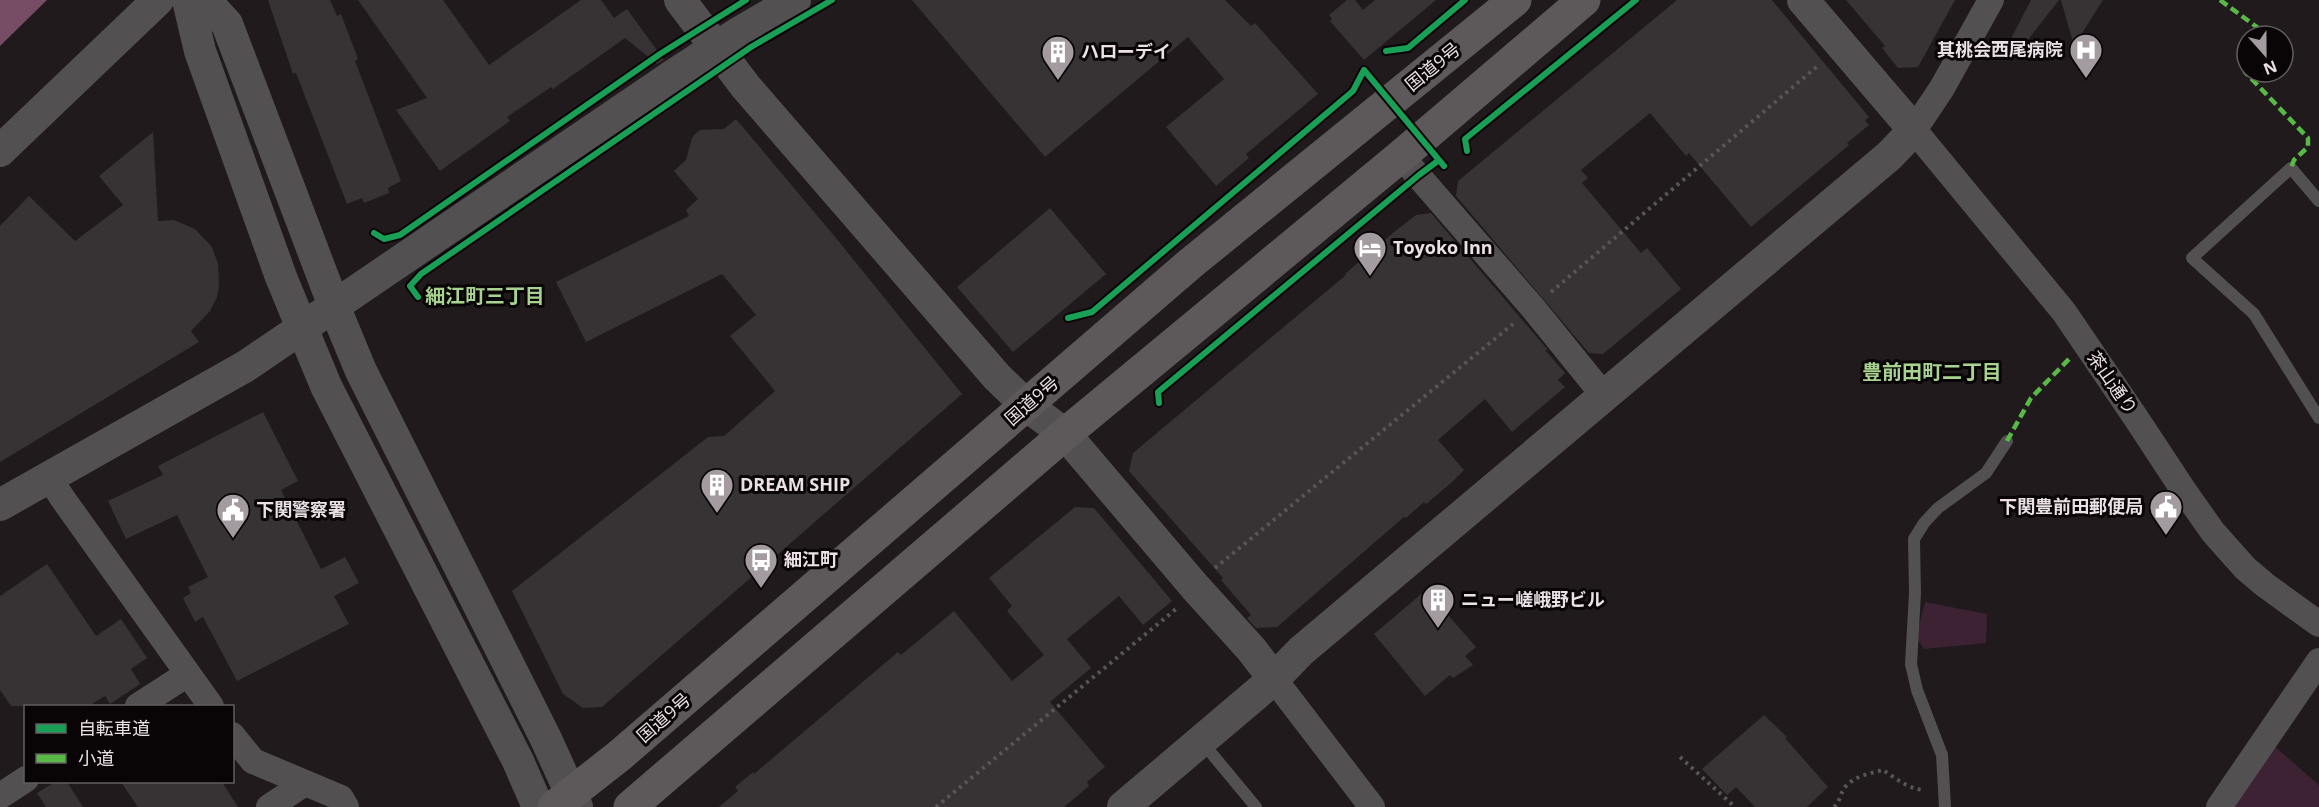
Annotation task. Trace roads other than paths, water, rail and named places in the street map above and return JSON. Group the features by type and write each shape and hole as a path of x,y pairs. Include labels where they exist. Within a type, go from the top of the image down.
{"highway":[{"name":"国道9号","path":"567,803 1191,263 1515,0"},
{"path":"630,807 1065,434 1401,156 1584,0"}],"street":[{"path":"0,151 158,0"},
{"path":"188,0 200,51 301,328 326,387 518,761 538,807"},
{"path":"205,0 227,24 360,371 546,738 567,803"},
{"path":"680,0 754,97 997,377 1026,405 1065,434 1274,679 1372,807"},
{"path":"0,505 246,366 715,48 795,0"},
{"path":"1803,0 1914,130"},
{"path":"1123,807 1274,679 1301,651 1889,156 1914,130 1942,88 1991,0"},
{"name":"茶山通り","path":"1914,130 2064,312 2213,532 2245,568 2319,624"},
{"path":"1401,156 1533,308 1605,397"},
{"path":"48,476 186,675 210,705"},
{"path":"2219,807 2319,661"},
{"path":"140,705 186,675"},
{"path":"234,737 253,761 340,798 346,807"},
{"path":"0,796 24,781"},
{"path":"269,807 305,783"}],"lane":[{"path":"2319,201 2291,168 2192,258 2254,314 2319,418"},
{"path":"1945,807 1942,755 1917,690 1911,663 1915,593 1914,539 1924,523 1938,508 1986,473 2007,441"},
{"path":"1212,754 1256,807"}],"place":[{"name":"其桃会西尾病院","path":"2086,79"},
{"name":"ハローデイ","path":"1058,81"},
{"name":"Toyoko Inn","path":"1370,277"},
{"name":"DREAM SHIP","path":"717,514"},
{"name":"下関豊前田郵便局","path":"2166,536"},
{"name":"下関警察署","path":"233,539"},
{"name":"細江町","path":"761,589"},
{"name":"ニュー嵯峨野ビル","path":"1438,629"}],"district":[{"name":"細江町三丁目","path":"485,296"},
{"name":"豊前田町二丁目","path":"1932,372"}]}
